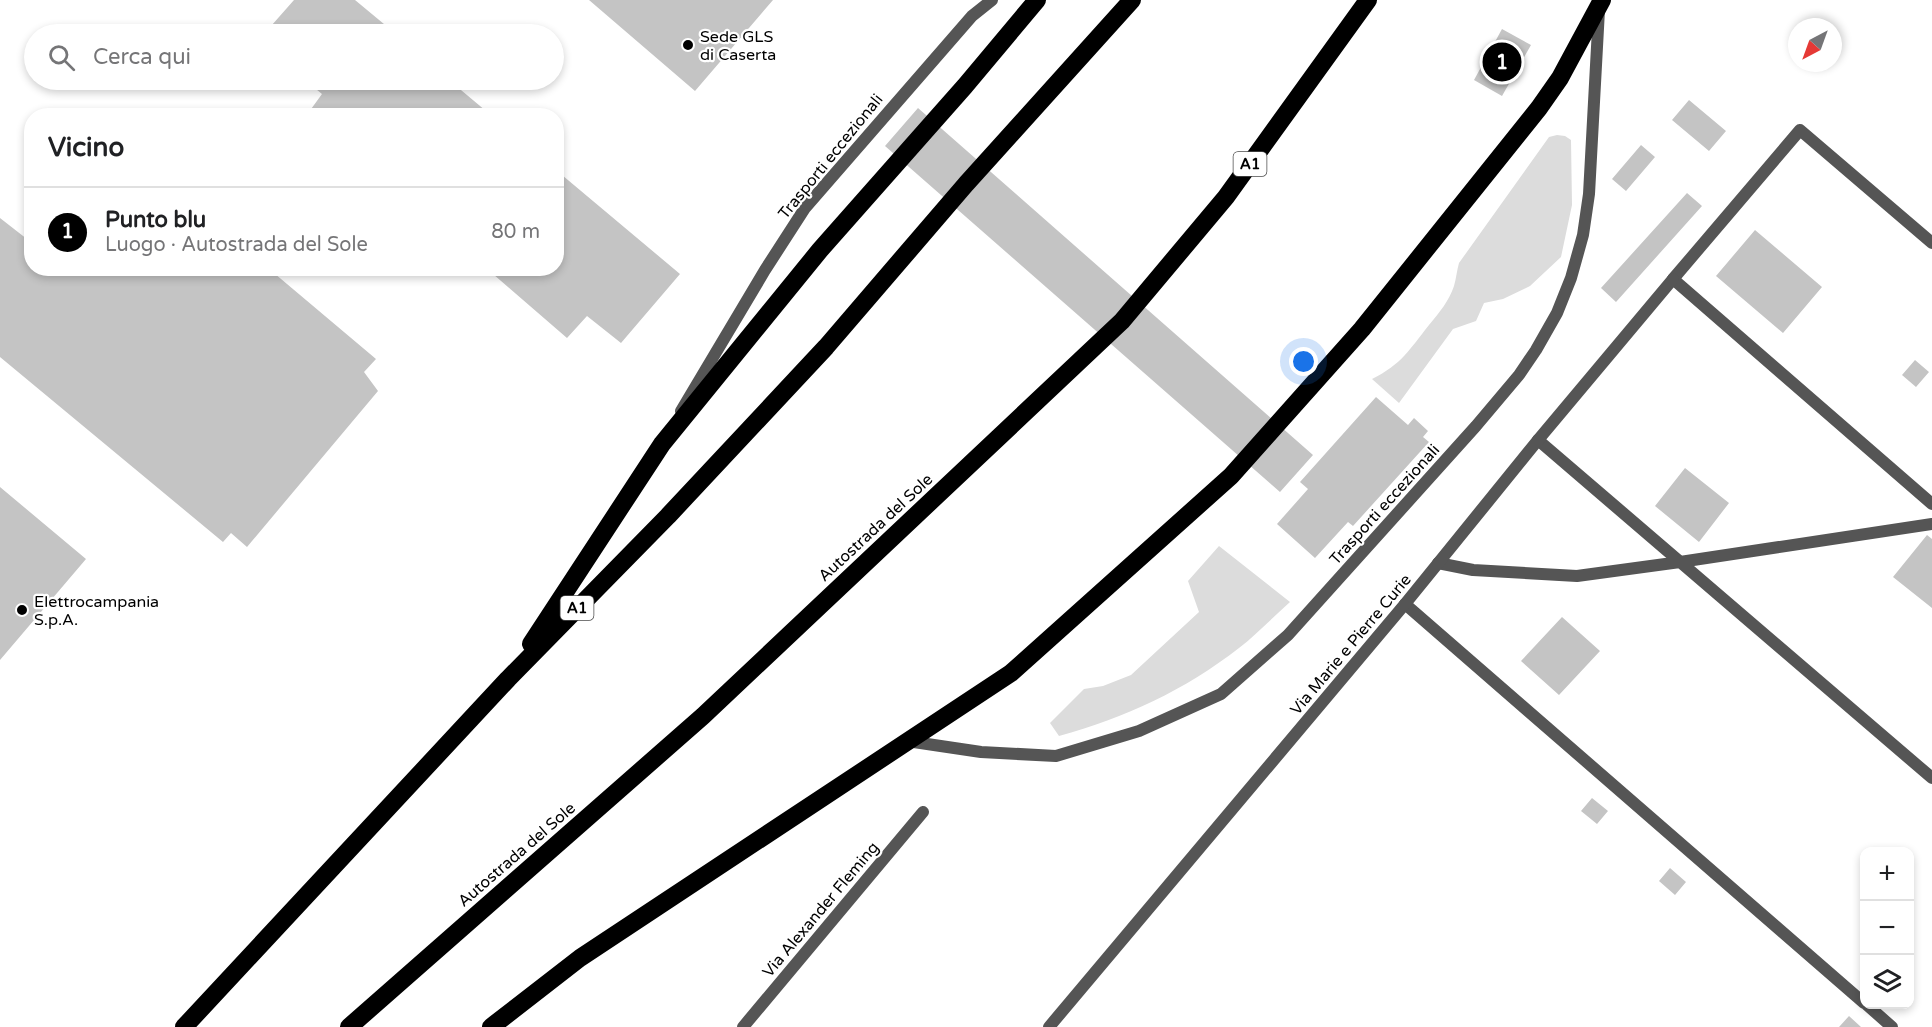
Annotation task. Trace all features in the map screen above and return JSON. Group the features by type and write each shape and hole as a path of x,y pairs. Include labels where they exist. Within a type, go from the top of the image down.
{"highway":[{"path":"508,679 662,444 820,250 965,86 1037,0"},
{"name":"A1","path":"183,1027 508,679 668,516 826,346 966,184 1132,0"},
{"name":"Autostrada del Sole","path":"349,1027 704,716 1122,321 1226,197 1368,0"},
{"path":"491,1027 580,958 1011,673 1231,476 1362,329 1539,108 1565,69 1600,1"}],"street":[{"name":"Trasporti eccezionali","path":"662,444 729,329 805,208 972,16 992,0"},
{"name":"Trasporti eccezionali","path":"907,741 981,752 1056,756 1139,731 1221,694 1288,635 1483,418 1524,367 1557,313 1571,279 1583,235 1589,194 1600,1"},
{"name":"Via Marie e Pierre Curie","path":"1049,1027 1405,604 1538,440 1800,130 1932,243"},
{"path":"1673,279 1932,504"},
{"path":"1538,440 1932,778"},
{"path":"1438,563 1473,570 1577,576 1932,524"},
{"path":"1405,604 1860,1000"},
{"name":"Via Alexander Fleming","path":"744,1027 923,812"},
{"path":"1871,1009 1892,1027"}],"shaded area":[{"path":"1557,135 1571,140 1572,205 1561,257 1530,286 1503,299 1484,303 1476,321 1453,329 1399,403 1372,379 1391,368 1404,356 1447,302 1455,283 1459,263 1549,137"},
{"path":"1219,546 1290,602 1239,648 1176,690 1107,721 1059,736 1050,723 1084,689 1103,686 1131,675 1199,612 1188,581"}],"building":[{"path":"294,0 355,0 384,24 273,24"},
{"name":"Sede GLS di Caserta","path":"589,0 773,0 695,91"},
{"path":"1502,29 1531,45 1502,96 1474,80"},
{"path":"317,90 461,90 482,108 312,108 322,94"},
{"path":"1689,100 1726,131 1709,151 1672,120"},
{"path":"918,108 1313,455 1280,492 885,146"},
{"path":"1641,145 1655,157 1626,191 1612,179"},
{"path":"564,177 680,274 621,343 587,316 567,338 495,276 564,276"},
{"path":"1687,193 1702,206 1616,302 1601,288"},
{"path":"0,218 24,237 24,276 277,276 376,359 364,372 378,391 247,547 231,533 223,542 0,357"},
{"path":"1755,230 1822,287 1783,333 1716,276"},
{"path":"1915,360 1929,372 1916,387 1902,375"},
{"path":"1376,397 1408,425 1414,418 1428,431 1423,437 1429,442 1353,526 1348,522 1315,558 1277,524 1308,489 1300,482"},
{"path":"1685,468 1729,503 1699,542 1655,506"},
{"name":"Elettrocampania S.p.A.","path":"0,487 86,559 0,660"},
{"path":"1927,535 1932,539 1932,608 1893,577"},
{"path":"1562,617 1600,651 1559,695 1521,661"},
{"path":"1592,798 1608,811 1597,824 1581,811"},
{"path":"1670,868 1686,882 1675,895 1659,881"},
{"path":"1849,1016 1861,1027 1839,1027"}],"place":[{"name":"Sede GLS di Caserta","path":"688,45"},
{"name":"Punto blu","path":"1502,62"},
{"name":"Elettrocampania S.p.A.","path":"22,610"}]}
